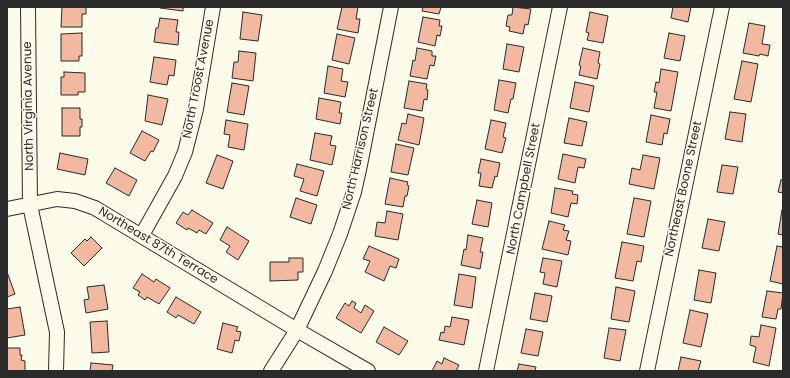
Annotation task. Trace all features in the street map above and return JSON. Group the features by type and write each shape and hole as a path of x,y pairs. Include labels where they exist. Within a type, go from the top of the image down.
{"street":[{"name":"North Virginia Avenue","path":"28,7 30,205"},
{"name":"North Troost Avenue","path":"142,235 175,176 185,152 196,109 212,7"},
{"name":"North Harrison Street","path":"297,330 325,271 340,234 354,192 391,7"},
{"name":"North Campbell Street","path":"486,371 560,7"},
{"name":"Northeast Boone Street","path":"647,371 722,7"},
{"name":"Northeast 87th Terrace","path":"7,209 57,199 75,201 95,208 368,371"},
{"path":"30,205 57,332 56,371"},
{"path":"271,371 297,330"}],"building":[{"path":"62,7 86,7 86,14 82,14 82,27 61,27"},
{"path":"183,7 183,11 160,8"},
{"path":"342,7 358,7 356,19 360,19 358,33 337,29"},
{"path":"423,7 441,7 439,14 422,11"},
{"path":"513,7 531,9 528,25 525,24 523,34 509,31 510,27 506,26 508,15 512,15"},
{"path":"673,7 691,7 688,22 671,18"},
{"path":"243,12 262,15 258,41 240,39"},
{"path":"590,12 608,16 603,43 587,40 589,33 586,32"},
{"path":"423,17 440,20 439,26 442,26 440,36 437,35 435,46 418,42"},
{"path":"160,18 178,20 176,32 179,32 178,45 154,42 156,28 158,28"},
{"path":"749,23 765,26 762,44 770,45 768,56 743,53"},
{"path":"82,33 82,56 79,56 79,61 61,61 61,34"},
{"path":"669,33 685,36 680,61 664,58"},
{"path":"337,34 355,38 349,64 332,60"},
{"path":"507,44 524,47 519,72 503,69"},
{"path":"417,48 432,51 432,56 436,56 434,66 430,65 427,79 410,76 413,60 415,61"},
{"path":"583,48 600,52 598,63 600,64 597,79 579,75 581,66 579,65"},
{"path":"239,51 256,53 253,81 232,78 234,62 238,62"},
{"path":"154,57 176,60 174,76 169,75 167,85 150,82"},
{"path":"742,61 758,64 751,102 734,99"},
{"path":"328,66 343,69 341,81 348,82 345,97 324,93"},
{"path":"661,69 678,72 671,111 654,108 657,92 654,92 656,82 659,83"},
{"path":"64,72 85,73 85,92 78,92 78,95 61,95 61,77 64,77"},
{"path":"499,80 516,83 513,99 511,99 508,113 494,110"},
{"path":"409,81 427,84 427,100 424,99 422,111 404,108"},
{"path":"575,82 594,86 589,112 570,108"},
{"path":"232,83 249,86 244,115 227,112"},
{"path":"148,95 168,99 162,125 145,121"},
{"path":"319,98 341,102 339,113 342,113 340,124 316,119"},
{"path":"62,108 80,108 82,127 80,127 80,136 62,136"},
{"path":"730,112 746,114 742,142 725,139"},
{"path":"408,114 424,118 419,145 398,140 402,123 406,124"},
{"path":"651,115 670,119 667,134 664,133 662,145 646,142"},
{"path":"569,118 587,122 582,146 564,143"},
{"path":"226,120 248,124 244,150 228,147 230,135 224,134"},
{"path":"491,120 506,123 503,137 506,138 502,153 485,149"},
{"path":"142,131 159,140 153,152 151,151 145,161 130,153"},
{"path":"315,133 332,136 330,145 336,146 332,165 310,160"},
{"path":"396,144 414,148 408,175 391,172"},
{"path":"60,153 88,159 85,175 57,169"},
{"path":"563,154 586,159 584,168 578,167 575,183 558,179"},
{"path":"217,155 233,161 223,189 206,183"},
{"path":"643,155 660,158 654,189 629,184 632,168 640,170"},
{"path":"481,159 500,163 497,177 495,176 492,188 479,186 481,173 478,173"},
{"path":"297,164 324,171 317,196 300,191 304,179 294,176"},
{"path":"722,165 738,167 733,194 717,192"},
{"path":"115,168 137,180 129,196 106,183"},
{"path":"390,178 408,182 407,185 409,186 407,196 405,196 403,207 385,204"},
{"path":"781,180 783,180 783,193 778,192"},
{"path":"555,188 573,191 572,194 578,195 577,204 571,203 568,217 551,213"},
{"path":"296,198 317,205 311,224 290,217"},
{"path":"634,198 651,201 644,237 627,234"},
{"path":"477,200 492,203 488,227 472,224"},
{"path":"192,210 213,223 206,234 199,230 197,233 188,228 187,230 176,223 183,212 188,215"},
{"path":"783,210 783,235 778,234"},
{"path":"387,211 403,214 398,240 375,236 377,222 385,223"},
{"path":"708,219 725,222 719,251 702,248"},
{"path":"549,221 565,225 563,230 569,231 566,240 571,241 568,255 542,249"},
{"path":"227,227 249,241 238,260 226,252 230,246 220,240"},
{"path":"468,235 483,238 480,252 483,252 480,269 461,265 464,249 466,250"},
{"path":"91,237 102,248 84,266 71,253 85,239 87,241"},
{"path":"622,242 644,246 641,262 637,261 633,281 615,278"},
{"path":"369,246 399,259 396,268 390,266 384,281 365,272 370,261 363,259"},
{"path":"777,246 783,247 783,284 770,281"},
{"path":"289,258 303,258 303,272 298,272 298,280 270,281 270,262 289,262"},
{"path":"543,258 562,261 557,287 543,284 545,273 540,272"},
{"path":"699,270 716,273 711,303 694,300"},
{"path":"7,272 15,294 7,297"},
{"path":"142,274 154,282 156,279 170,288 159,304 147,297 145,300 138,295 140,292 133,288"},
{"path":"459,274 476,277 472,308 454,305"},
{"path":"104,285 108,309 86,313 84,300 89,299 87,287"},
{"path":"616,287 635,291 629,322 611,319"},
{"path":"767,291 783,293 781,309 778,309 776,319 762,317"},
{"path":"535,293 552,296 547,322 530,319"},
{"path":"176,297 201,312 194,324 178,315 176,318 167,312"},
{"path":"352,301 356,303 354,308 361,313 365,305 374,311 361,333 336,318 345,303 349,306"},
{"path":"20,307 25,335 7,338 7,309"},
{"path":"690,310 708,314 701,347 683,343"},
{"path":"452,317 469,320 464,345 439,340 441,332 444,333 445,326 450,327"},
{"path":"107,321 109,352 92,353 90,322"},
{"path":"223,323 238,327 236,331 241,332 239,341 235,340 232,353 217,349"},
{"path":"761,325 776,328 769,366 753,362 756,347 750,345 751,336 759,337"},
{"path":"384,327 408,341 399,355 376,342"},
{"path":"609,328 626,330 620,361 604,358"},
{"path":"526,329 543,332 538,356 521,353"},
{"path":"7,348 20,348 20,355 22,355 21,360 25,361 25,371 7,371"},
{"path":"681,357 701,361 698,371 678,371"},
{"path":"444,358 459,365 456,371 432,371 437,361 442,364"},
{"path":"91,363 113,365 112,371 90,371"},
{"path":"519,364 536,367 535,371 517,371"}]}
